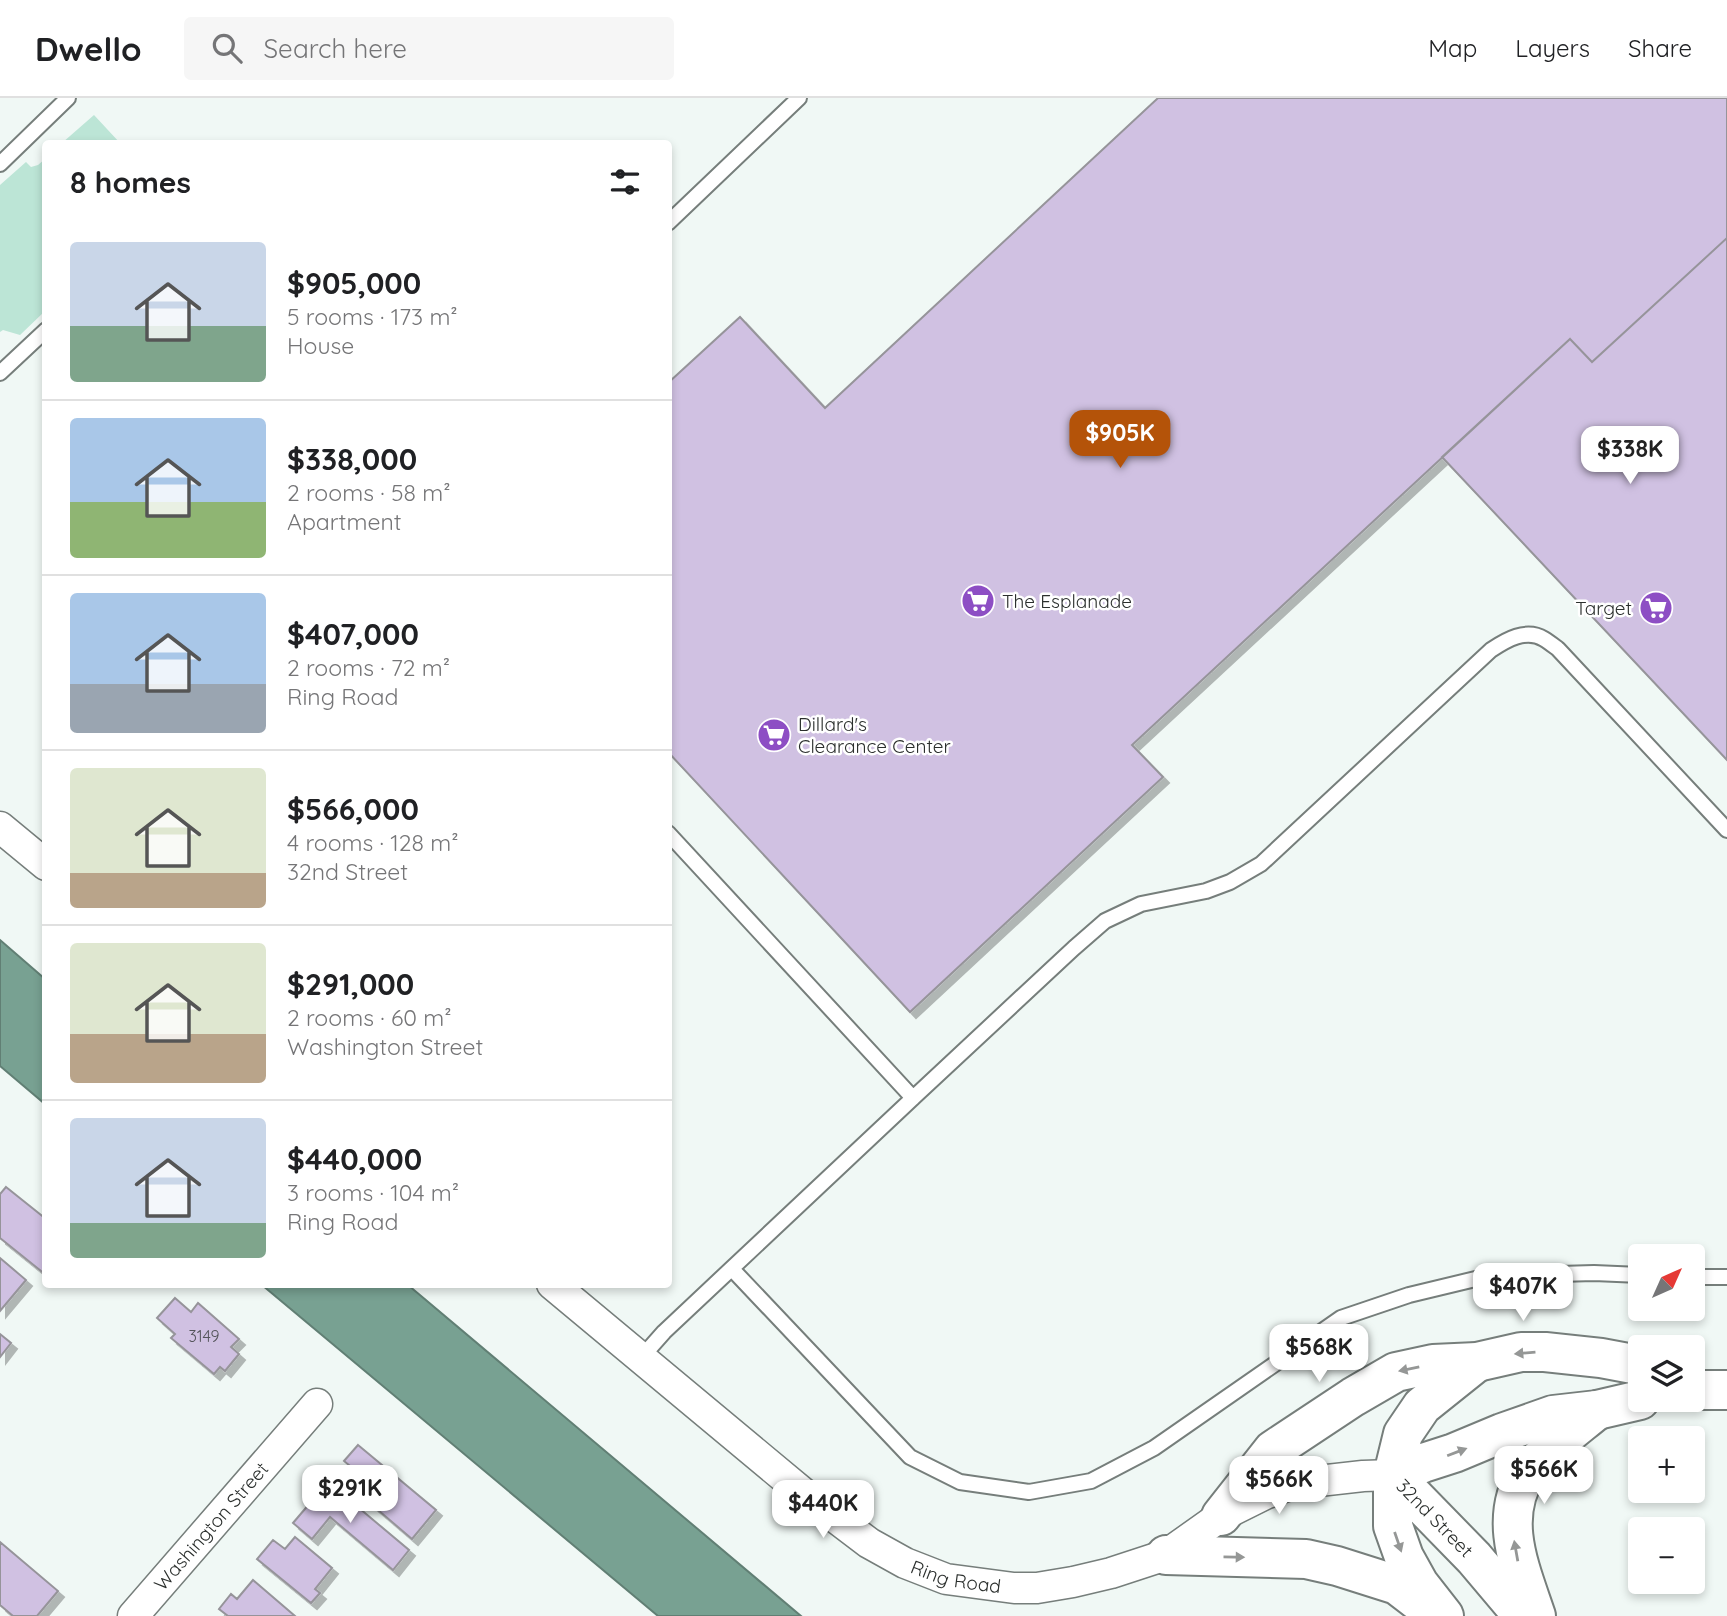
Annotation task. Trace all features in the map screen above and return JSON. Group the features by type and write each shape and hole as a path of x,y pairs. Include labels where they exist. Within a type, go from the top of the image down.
{"street":[{"path":"0,827 42,862"},
{"name":"Ring Road","path":"557,1288 803,1493 869,1543 905,1563 946,1579 1014,1588 1037,1588 1073,1582 1166,1555 1221,1516 1292,1484 1393,1475"},
{"path":"1221,1516 1273,1450 1396,1372 1433,1364 1477,1363 1521,1352 1601,1357 1628,1363"},
{"path":"1393,1475 1403,1434 1422,1406 1477,1363"},
{"path":"1705,1390 1727,1390"},
{"path":"1393,1475 1552,1415 1597,1410 1628,1403"},
{"name":"Washington Street","path":"133,1616 317,1404"},
{"path":"1536,1616 1518,1560 1512,1523 1515,1498 1529,1470 1555,1444 1597,1410"},
{"name":"32nd Street","path":"1393,1475 1393,1526 1404,1557 1441,1616"},
{"name":"32nd Street","path":"1393,1475 1474,1558 1523,1616"},
{"path":"1166,1555 1306,1559 1396,1585 1441,1616"}],"lane":[{"path":"0,164 68,98"},
{"path":"672,219 799,98"},
{"path":"0,373 42,334"},
{"path":"641,1358 664,1332 1105,921 1141,904 1206,891 1230,882 1261,864 1491,650 1507,639 1524,635 1542,637 1558,649 1727,830"},
{"path":"672,837 913,1098"},
{"path":"733,1269 910,1457 960,1482 1029,1492 1091,1481 1154,1448 1341,1318 1409,1295 1488,1276 1628,1274"},
{"path":"1705,1277 1727,1278"}],"shaded area":[{"path":"94,115 117,140 65,140"},
{"path":"26,162 31,167 42,162 42,314 20,335 3,330 0,332 0,185"},
{"path":"0,940 42,976 42,1101 0,1066"},
{"path":"266,1288 412,1288 801,1616 658,1616"}],"building":[{"name":"The Esplanade","path":"1158,98 1727,98 1727,238 1592,362 1570,339 1132,745 1163,777 910,1012 672,756 672,379 740,317 825,408"},
{"name":"Target","path":"1727,238 1727,760 1442,457 1570,339 1592,362"},
{"path":"6,1187 42,1216 42,1272 0,1238 0,1194"},
{"path":"0,1258 26,1280 0,1311"},
{"path":"175,1298 191,1312 198,1303 239,1339 231,1347 239,1354 225,1371 220,1367 214,1374 171,1338 175,1334 157,1318"},
{"path":"0,1334 11,1343 0,1357"},
{"path":"358,1445 436,1510 412,1539 358,1493 368,1481 344,1461"},
{"path":"328,1482 409,1550 393,1570 330,1517 312,1539 293,1523"},
{"path":"295,1537 332,1568 315,1589 320,1593 311,1603 257,1559 273,1540 285,1549"},
{"path":"0,1542 58,1591 37,1616 13,1616 0,1605"},
{"path":"253,1580 295,1616 228,1616 219,1609 231,1594 237,1599"}],"place":[{"name":"The Esplanade","path":"978,601"},
{"name":"Target","path":"1656,608"},
{"name":"Dillard's Clearance Center","path":"774,735"}]}
